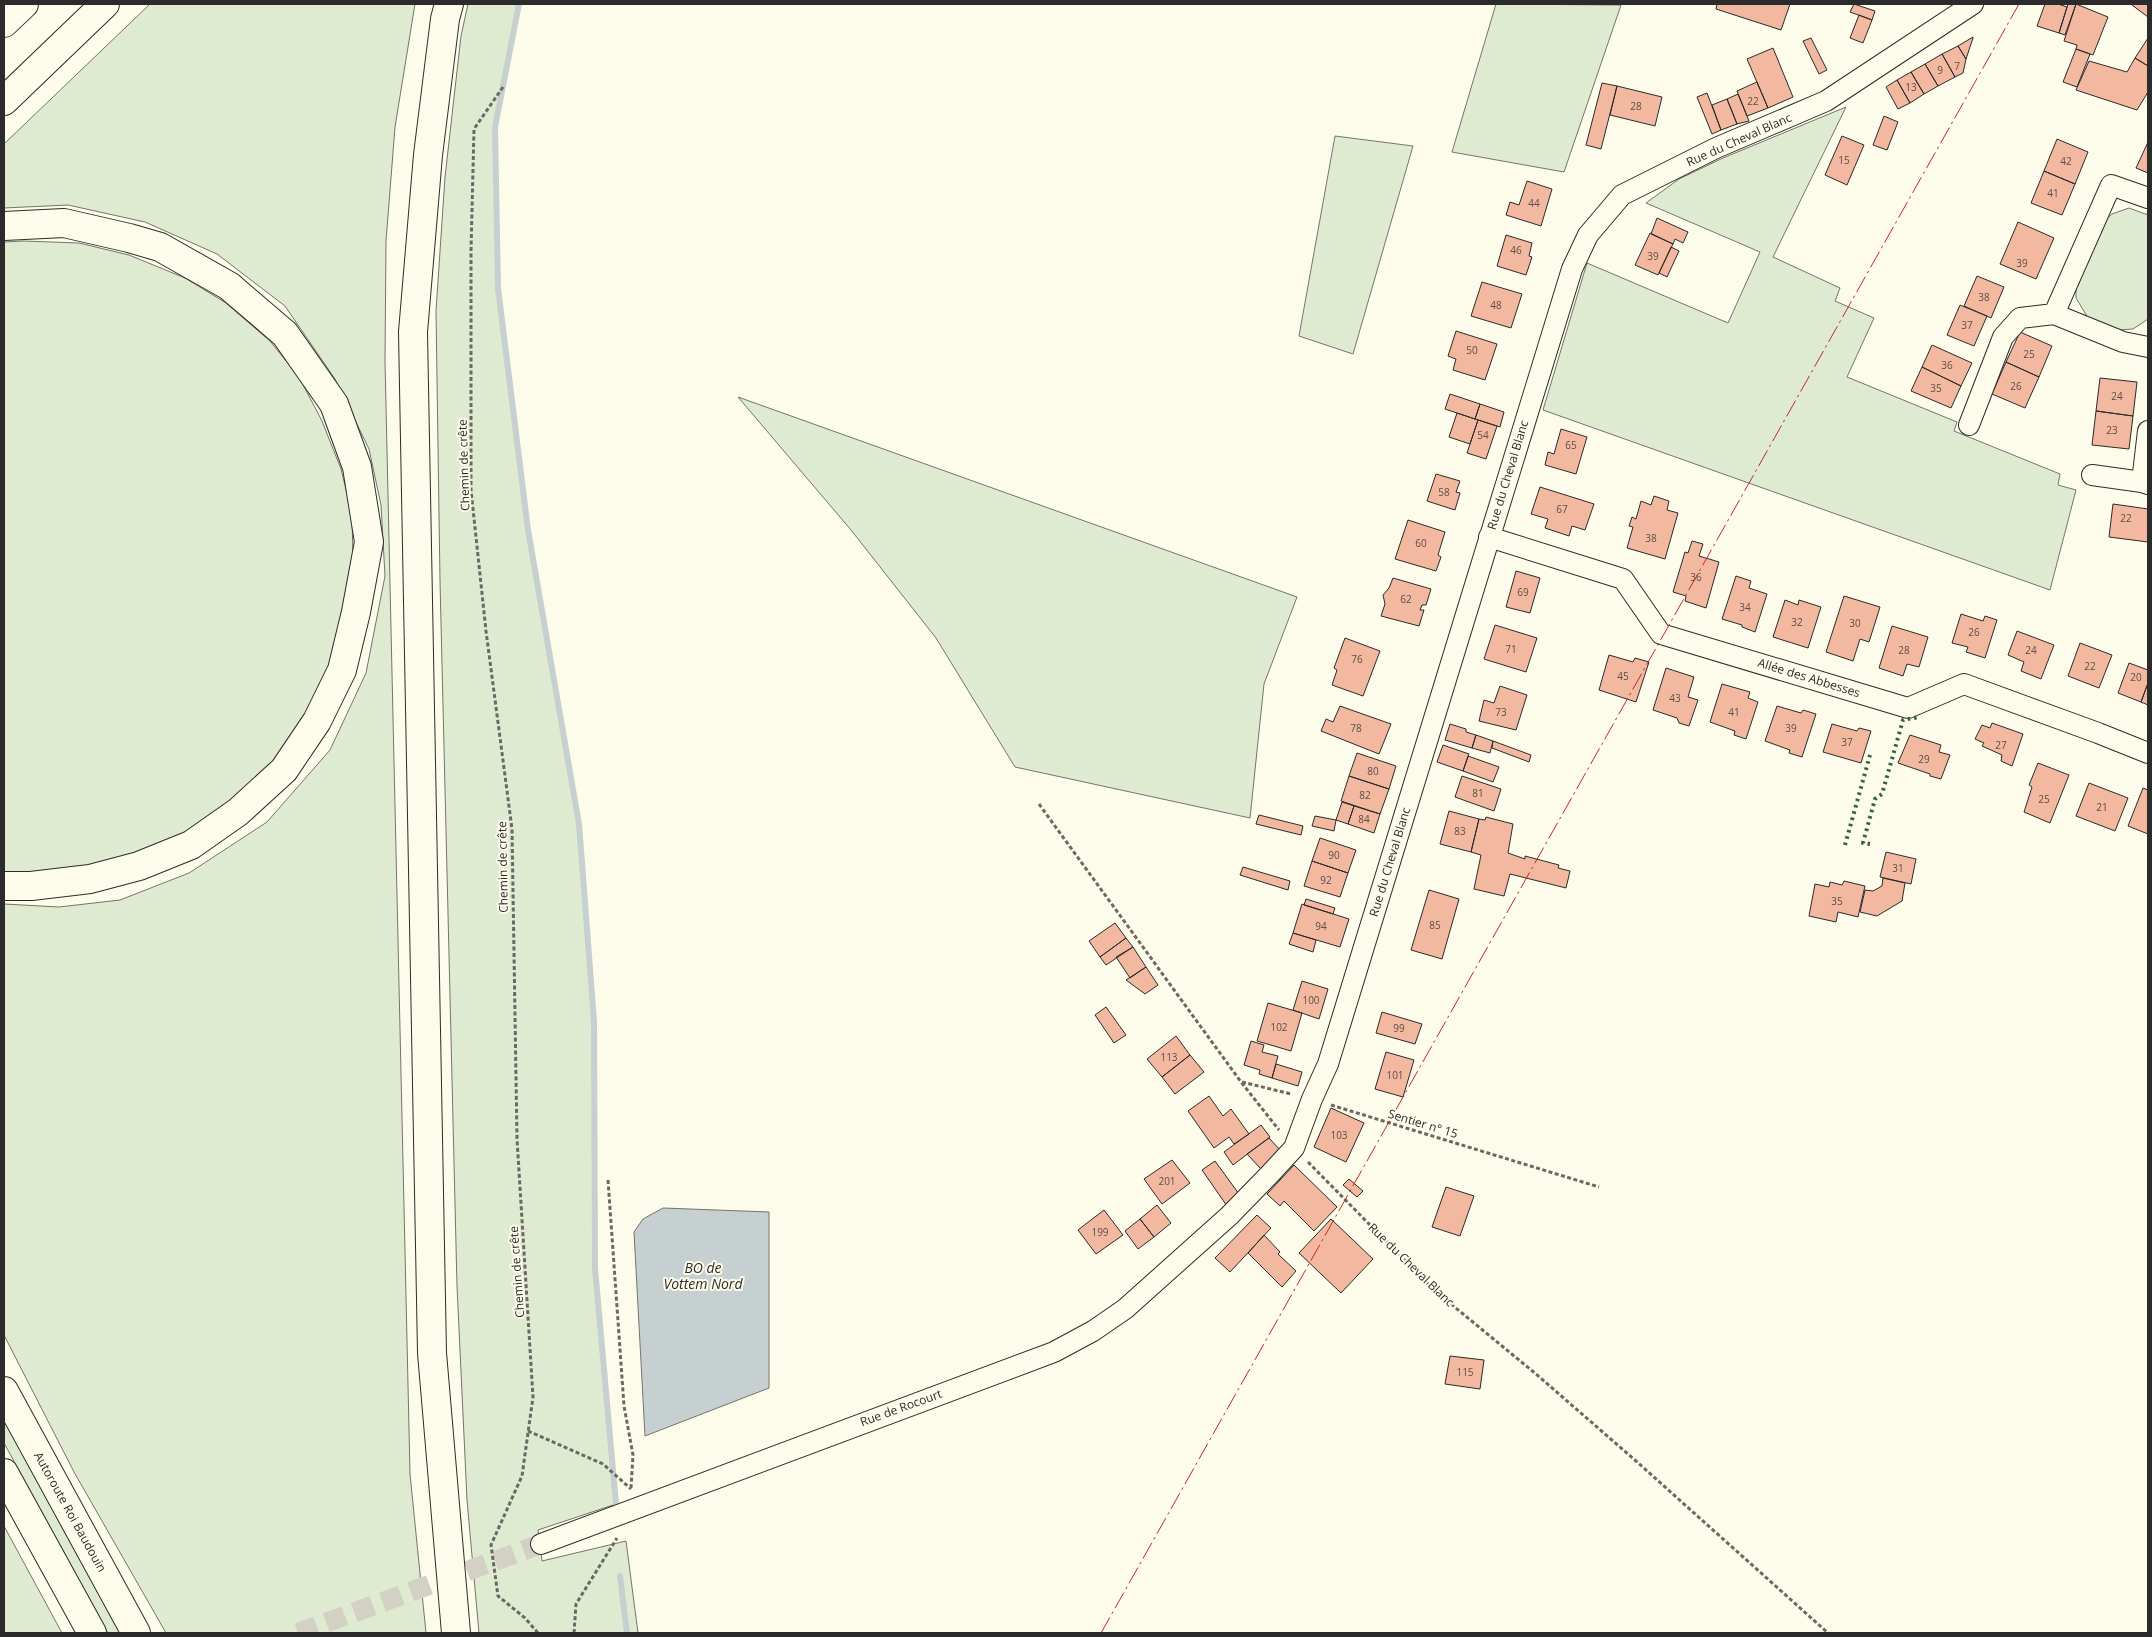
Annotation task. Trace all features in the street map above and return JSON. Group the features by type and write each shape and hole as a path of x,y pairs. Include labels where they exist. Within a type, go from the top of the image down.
{"highway":[{"path":"4,23 24,4"},
{"path":"4,101 105,4"},
{"path":"449,4 445,19 428,155 413,332 432,1353 456,1633"},
{"path":"4,226 64,223 160,246 229,286 285,334 334,404 357,467 369,542 356,612 342,670 317,721 284,770 238,812 191,846 139,866 90,879 30,886 4,886"},
{"name":"Autoroute Roi Baudouin","path":"4,1391 136,1633"},
{"path":"4,1473 92,1633"}],"street":[{"name":"Rue du Cheval Blanc","path":"1229,1216 1294,1148 1312,1099 1328,1064 1572,269 1588,236 1622,195 1716,148 1826,102 1973,4"},
{"path":"2054,314 2111,185 2148,198"},
{"path":"1969,426 2003,337 2020,318 2054,314 2123,342 2148,347"},
{"path":"2092,475 2145,483 2148,431"},
{"name":"Allée des Abbesses","path":"1489,538 1622,579 1661,634 1908,708 1964,684 2098,733 2148,754"},
{"name":"Rue de Rocourt","path":"541,1544 633,1499 1054,1352 1093,1331 1125,1309 1229,1216"}],"path":[{"name":"Chemin de crête","path":"503,87 474,129 471,251 471,490 486,631 512,829 517,1139 534,1397 522,1476 491,1545 498,1596 525,1618 538,1633"},
{"name":"Rue du Cheval Blanc","path":"1039,804 1241,1082 1294,1148 1434,1290 1636,1460 1828,1633"},
{"name":"Sentier n° 15","path":"1241,1082 1312,1099 1599,1187"},
{"path":"574,1633 576,1604 633,1499 633,1455 624,1406 608,1180"},
{"path":"528,1431 603,1464 633,1499"}],"green space":[{"path":"150,4 415,4 395,127 386,241 385,361 410,1474 426,1633 166,1633 74,1472 4,1335 4,904 59,907 120,900 189,873 267,822 330,750 366,673 385,576 381,505 369,449 335,379 285,306 217,254 145,222 68,205 4,208 4,144"},
{"path":"468,4 517,4 495,127 498,288 528,530 579,824 594,1021 595,1268 616,1504 538,1530 542,1561 626,1541 638,1633 479,1633 467,1500 457,1286 440,581 436,311 445,177 461,36"},
{"path":"1496,4 1621,5 1564,172 1452,152"},
{"path":"1846,107 1773,257 1840,288 1835,301 1874,318 1847,377 1957,422 1954,431 2060,474 2058,485 2076,490 2050,590 1543,410 1587,263 1728,323 1760,252 1646,203 1679,179 1723,158"},
{"path":"1335,136 1413,146 1353,354 1299,336"},
{"path":"2129,208 2148,215 2148,319 2133,329 2118,330 2088,318 2076,298 2076,283 2099,225 2112,214"},
{"path":"4,242 79,243 129,255 185,278 226,303 270,341 299,377 322,421 341,469 352,514 353,561 339,657 296,741 197,832 85,873 4,875"},
{"path":"738,397 1297,597 1264,684 1250,818 1015,767 936,638 851,530"},
{"path":"4,1416 121,1633 108,1633 4,1443"},
{"path":"4,1526 62,1633 4,1633"}],"water":[{"name":"BO de Vottem Nord","path":"663,1208 769,1212 769,1388 645,1436 634,1232 643,1219"}],"building":[{"path":"1717,4 1790,4 1781,30 1716,9"},
{"path":"1854,4 1875,11 1872,20 1850,12"},
{"path":"2045,4 2058,4 2067,7 2059,33 2037,26"},
{"path":"2068,4 2076,4 2065,35 2059,33"},
{"path":"2076,4 2108,17 2093,55 2076,49 2077,45 2064,41"},
{"path":"2148,4 2148,17 2132,5"},
{"path":"1859,15 1872,20 1863,43 1850,38"},
{"path":"1811,38 1827,70 1819,74 1803,41"},
{"path":"1973,38 1966,59 1958,46"},
{"path":"2148,38 2148,66 2135,58"},
{"path":"1958,46 1966,59 1963,73 1955,77 1942,54"},
{"path":"1773,48 1793,97 1768,108 1747,59"},
{"path":"2076,49 2090,54 2077,87 2063,82"},
{"path":"1942,54 1955,77 1938,86 1925,64"},
{"path":"2135,58 2148,66 2148,92 2137,110 2076,90 2089,61 2127,72"},
{"path":"1925,64 1938,86 1924,94 1911,72"},
{"path":"1911,72 1924,94 1910,103 1897,80"},
{"path":"1897,80 1910,103 1898,109 1886,87"},
{"path":"1757,82 1768,108 1747,116 1737,91"},
{"path":"1602,83 1617,86 1601,149 1586,145"},
{"path":"1617,86 1662,97 1655,126 1610,115"},
{"path":"1707,93 1721,130 1712,134 1697,97"},
{"path":"1738,94 1749,121 1737,124 1727,99"},
{"path":"1727,99 1737,124 1721,130 1712,105"},
{"path":"1884,116 1898,122 1887,150 1873,145"},
{"path":"1842,136 1864,145 1847,185 1825,175"},
{"path":"2057,139 2088,152 2075,184 2044,171"},
{"path":"2148,142 2148,173 2136,168"},
{"path":"2044,171 2075,184 2062,215 2031,203"},
{"path":"1527,181 1552,189 1541,226 1506,215 1510,202 1519,205"},
{"path":"1657,218 1688,232 1683,243 1675,239 1673,244 1651,234"},
{"path":"2018,222 2054,238 2036,279 2000,264"},
{"path":"1650,233 1673,244 1658,275 1635,265"},
{"path":"1506,235 1532,243 1529,256 1532,257 1526,275 1497,266"},
{"path":"1671,247 1679,251 1667,277 1659,273"},
{"path":"1977,276 2004,287 1991,318 1964,306"},
{"path":"1482,282 1522,294 1511,328 1471,316"},
{"path":"1960,305 1987,316 1974,346 1947,335"},
{"path":"1456,331 1497,344 1485,380 1453,370 1456,359 1448,356"},
{"path":"2020,332 2052,346 2039,377 2006,362"},
{"path":"1932,345 1972,363 1961,386 1922,367"},
{"path":"2006,362 2039,377 2025,408 1992,394"},
{"path":"1922,367 1961,386 1951,408 1911,391"},
{"path":"2100,378 2137,382 2133,416 2096,411"},
{"path":"1450,394 1480,404 1475,419 1445,409"},
{"path":"1480,404 1504,412 1500,427 1475,419"},
{"path":"2096,411 2133,416 2129,449 2092,445"},
{"path":"1457,413 1478,420 1470,444 1449,437"},
{"path":"1478,420 1497,426 1486,459 1467,453"},
{"path":"1561,429 1587,437 1576,474 1545,465 1548,452 1554,454"},
{"path":"1436,474 1460,481 1456,492 1460,493 1455,510 1427,501"},
{"path":"1540,487 1594,504 1585,530 1572,526 1569,536 1545,528 1548,519 1531,514"},
{"path":"1654,496 1669,501 1667,510 1678,513 1665,559 1627,548 1633,527 1629,526 1632,517 1636,519 1641,501 1651,505"},
{"path":"2113,504 2148,509 2148,542 2109,537"},
{"path":"1408,520 1445,532 1438,555 1441,557 1436,571 1395,559"},
{"path":"1692,541 1703,544 1699,556 1719,562 1706,608 1685,601 1686,596 1673,592 1685,552 1688,553"},
{"path":"1516,571 1540,578 1530,613 1506,607"},
{"path":"1736,576 1751,581 1749,588 1767,594 1755,632 1742,627 1742,625 1722,619"},
{"path":"1393,578 1431,589 1426,605 1422,605 1420,610 1424,610 1419,626 1381,616 1385,604 1383,595 1389,588"},
{"path":"1844,596 1880,607 1869,642 1860,639 1853,661 1826,652"},
{"path":"1785,600 1798,605 1799,600 1821,607 1808,648 1773,637"},
{"path":"1961,614 1983,621 1985,616 1997,620 1985,658 1966,652 1968,647 1952,643"},
{"path":"1495,625 1537,638 1526,672 1484,659"},
{"path":"1892,626 1928,637 1919,667 1907,664 1903,676 1879,668"},
{"path":"2017,631 2054,645 2041,679 2021,671 2024,662 2008,655"},
{"path":"1345,638 1380,651 1363,696 1332,685 1337,670 1334,668"},
{"path":"2080,643 2112,655 2099,688 2068,676"},
{"path":"1609,655 1633,662 1635,658 1649,662 1636,702 1599,690"},
{"path":"2129,663 2148,670 2148,683 2141,702 2118,693"},
{"path":"1666,668 1694,677 1688,697 1698,700 1689,726 1679,723 1677,718 1653,710"},
{"path":"2148,683 2148,705 2141,702"},
{"path":"1722,684 1750,692 1748,698 1758,702 1746,739 1734,735 1735,731 1710,722"},
{"path":"1500,686 1527,695 1516,730 1479,721 1484,700 1494,703"},
{"path":"1340,706 1391,724 1379,754 1321,731 1326,719 1333,722"},
{"path":"1777,706 1801,713 1803,710 1816,714 1802,757 1789,753 1790,750 1765,741"},
{"path":"1992,723 2023,734 2012,766 2001,761 2002,755 1982,746 1984,743 1975,739 1982,725 1990,728"},
{"path":"1450,724 1466,729 1466,732 1476,735 1472,748 1445,740"},
{"path":"1832,724 1857,731 1859,728 1871,731 1861,763 1823,752"},
{"path":"1476,735 1493,741 1490,753 1472,748"},
{"path":"1910,735 1941,745 1939,752 1950,755 1941,779 1898,763"},
{"path":"1493,741 1531,755 1529,762 1492,748"},
{"path":"1443,745 1469,754 1463,771 1437,762"},
{"path":"1357,753 1396,766 1389,789 1349,776"},
{"path":"1468,756 1499,767 1493,782 1463,771"},
{"path":"2038,763 2069,775 2050,823 2024,812 2032,787 2029,785"},
{"path":"1349,776 1389,789 1380,814 1341,801"},
{"path":"1462,776 1501,789 1494,811 1455,797"},
{"path":"2089,783 2128,798 2115,831 2076,816"},
{"path":"2143,788 2148,790 2148,834 2128,826"},
{"path":"1342,802 1354,806 1348,824 1336,820"},
{"path":"1354,806 1380,814 1374,833 1348,824"},
{"path":"1449,811 1479,819 1471,852 1440,844"},
{"path":"1259,815 1303,826 1301,835 1256,824"},
{"path":"1315,816 1336,820 1334,831 1312,826"},
{"path":"1486,817 1513,824 1508,853 1525,859 1525,856 1559,865 1558,868 1570,871 1566,888 1510,874 1504,896 1474,889 1481,855 1471,852 1479,819 1485,820"},
{"path":"1320,838 1356,850 1348,873 1312,861"},
{"path":"1886,852 1916,859 1911,884 1880,877"},
{"path":"1312,861 1348,873 1340,897 1304,886"},
{"path":"1243,867 1290,881 1288,890 1240,875"},
{"path":"1883,878 1905,883 1902,901 1877,916 1860,912 1865,890 1873,891 1882,886"},
{"path":"1844,881 1865,886 1858,917 1838,912 1836,922 1809,916 1815,884 1829,887 1830,882 1842,885"},
{"path":"1429,890 1459,899 1442,959 1411,950"},
{"path":"1306,899 1335,908 1333,914 1304,905"},
{"path":"1302,904 1349,919 1340,947 1293,933"},
{"path":"1115,923 1126,938 1100,957 1089,941"},
{"path":"1293,933 1316,940 1313,952 1289,944"},
{"path":"1126,938 1133,947 1106,965 1100,957"},
{"path":"1133,947 1146,967 1130,978 1116,957"},
{"path":"1146,967 1158,985 1145,994 1126,980"},
{"path":"1302,981 1328,989 1319,1019 1293,1010"},
{"path":"1268,1003 1302,1013 1291,1051 1257,1041"},
{"path":"1106,1007 1126,1035 1114,1043 1095,1015"},
{"path":"1382,1012 1422,1024 1415,1044 1376,1033"},
{"path":"1176,1036 1190,1055 1162,1077 1147,1059"},
{"path":"1251,1041 1264,1045 1262,1052 1278,1056 1272,1078 1259,1074 1260,1070 1244,1065"},
{"path":"1386,1052 1414,1060 1403,1097 1375,1089"},
{"path":"1190,1055 1204,1072 1175,1094 1162,1077"},
{"path":"1276,1064 1302,1072 1298,1086 1272,1078"},
{"path":"1209,1096 1223,1116 1231,1109 1249,1134 1234,1144 1229,1137 1214,1148 1188,1111"},
{"path":"1331,1108 1364,1123 1346,1162 1314,1147"},
{"path":"1261,1125 1270,1137 1233,1165 1224,1152"},
{"path":"1269,1138 1280,1150 1261,1169 1247,1154"},
{"path":"1172,1160 1190,1183 1162,1204 1144,1179"},
{"path":"1215,1161 1239,1194 1227,1206 1202,1170"},
{"path":"1294,1165 1337,1207 1314,1231 1284,1201 1280,1206 1267,1194"},
{"path":"1349,1179 1363,1191 1357,1197 1343,1185"},
{"path":"1446,1187 1474,1196 1460,1236 1432,1227"},
{"path":"1157,1205 1171,1223 1154,1237 1140,1219"},
{"path":"1104,1210 1123,1235 1096,1254 1078,1230"},
{"path":"1257,1215 1271,1228 1230,1272 1215,1258"},
{"path":"1140,1219 1154,1237 1138,1249 1125,1231"},
{"path":"1331,1219 1373,1259 1341,1293 1299,1253"},
{"path":"1264,1235 1280,1252 1278,1254 1296,1271 1282,1287 1248,1253"},
{"path":"1450,1356 1484,1360 1480,1389 1445,1384"}],"waterway":[{"path":"519,4 495,127 498,288 528,530 579,824 594,1021 595,1268 616,1504"},
{"path":"620,1576 627,1633"}],"tunnel":[{"path":"298,1633 541,1544"}],"hedge":[{"path":"1870,844 1863,843 1875,799 1882,794 1903,720 1919,717"},
{"path":"1845,845 1870,755"}],"power":[{"path":"1101,1633 2019,4"}]}
